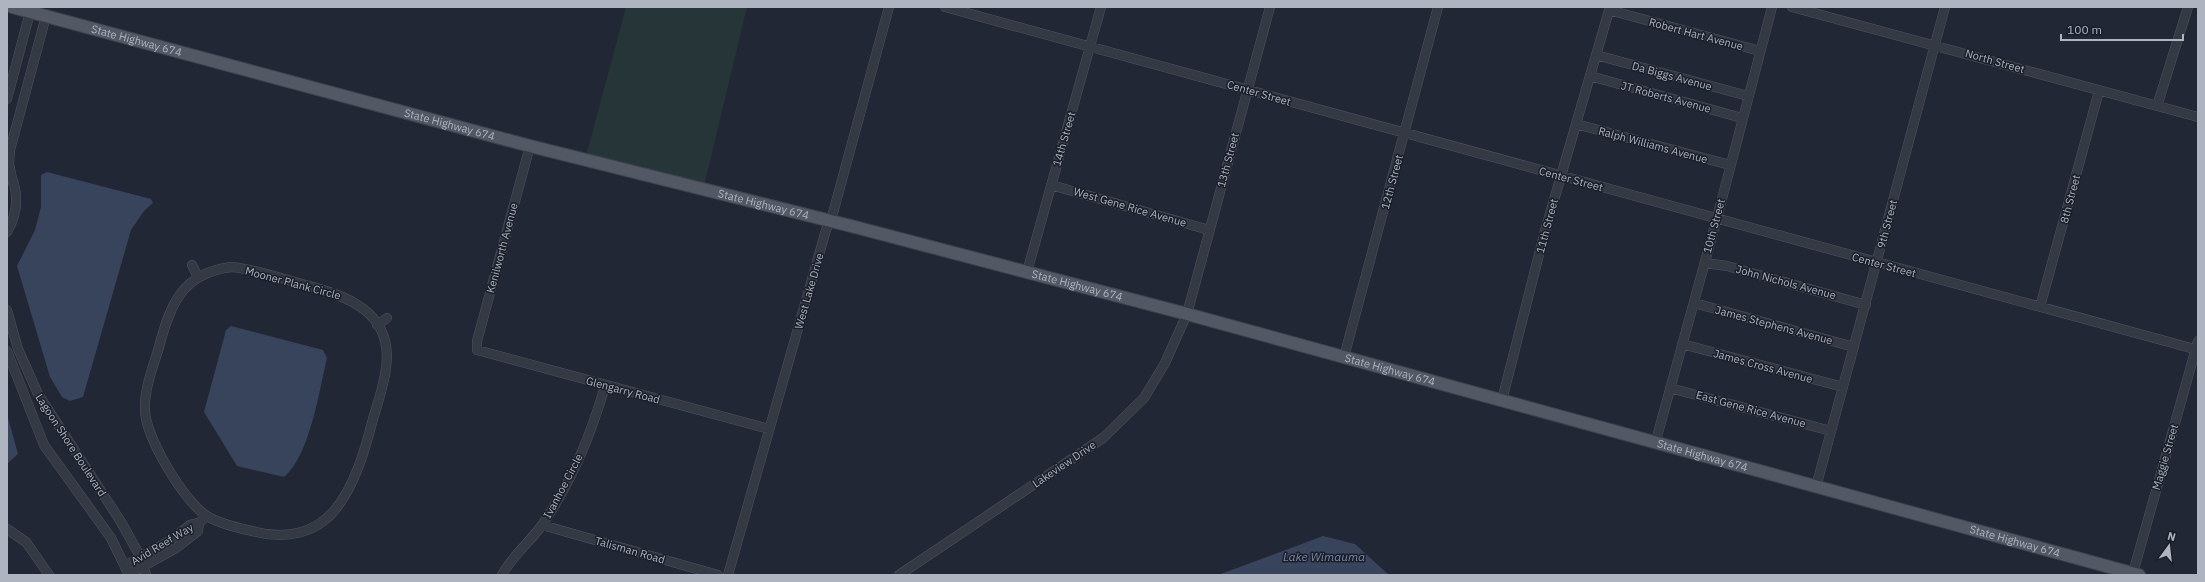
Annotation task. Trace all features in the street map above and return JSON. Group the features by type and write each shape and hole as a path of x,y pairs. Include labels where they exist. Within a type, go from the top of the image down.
{"main road":[{"name":"State Highway 674","path":"12,7 530,146 830,221 1187,314 1502,400 1655,444 2136,574"}],"street":[{"name":"West Lake Drive","path":"728,575 890,7"},
{"name":"Center Street","path":"945,7 1877,263 2197,347"},
{"name":"14th Street","path":"1027,272 1101,7"},
{"name":"13th Street","path":"1187,314 1270,7"},
{"name":"12th Street","path":"1344,357 1438,7"},
{"name":"10th Street","path":"1655,444 1705,263 1772,7"},
{"name":"North Street","path":"1792,7 2198,117"},
{"name":"9th Street","path":"1816,487 1945,7"},
{"path":"2157,106 2188,7"},
{"name":"Robert Hart Avenue","path":"1609,9 1760,51"},
{"name":"11th Street","path":"1502,400 1560,176 1609,9"},
{"path":"7,99 30,12"},
{"path":"7,232 13,220 16,206 9,164 10,150 46,16"},
{"name":"Da Biggs Avenue","path":"1596,56 1748,96"},
{"name":"JT Roberts Avenue","path":"1590,76 1742,118"},
{"name":"8th Street","path":"2040,307 2100,90"},
{"name":"Ralph Williams Avenue","path":"1576,124 1730,165"},
{"name":"Kenilworth Avenue","path":"477,350 477,341 496,267 530,146"},
{"path":"7,172 13,183"},
{"name":"West Gene Rice Avenue","path":"1051,185 1209,230"},
{"name":"John Nichols Avenue","path":"1705,263 1727,266 1866,304"},
{"path":"192,265 198,277"},
{"name":"Mooner Plank Circle","path":"223,268 241,268 341,295 358,303 366,310 377,325 385,348 386,368 363,455 335,509 311,534 273,535 230,526 206,516 186,496 157,450 148,426 145,408 147,390 170,309 182,290 198,277 223,268"},
{"name":"James Stephens Avenue","path":"1694,303 1854,347"},
{"name":"Lagoon Shore Boulevard","path":"7,310 18,349 38,394 121,522 144,566"},
{"name":"Lakeview Drive","path":"899,575 1103,438 1144,398 1165,363 1187,314"},
{"path":"377,325 387,318"},
{"name":"James Cross Avenue","path":"1682,344 1843,387"},
{"name":"Maggie Street","path":"2136,574 2197,347"},
{"name":"Glengarry Road","path":"477,350 605,386 769,429"},
{"name":"Lagoon Shore Boulevard","path":"7,351 44,445 101,522 126,565 129,575"},
{"name":"Ivanhoe Circle","path":"502,575 542,525 576,465 593,426 605,386"},
{"name":"East Gene Rice Avenue","path":"1670,388 1832,431"},
{"name":"Avid Reef Way","path":"129,575 188,540 198,531 199,523 206,516"},
{"name":"Talisman Road","path":"542,525 718,575"},
{"path":"7,529 26,542 48,575"},
{"name":"Avid Reef Way","path":"126,565 144,566"}],"shaded area":[{"path":"626,7 747,7 704,186 586,156"}],"water":[{"path":"47,172 151,199 153,203 144,211 131,230 83,397 70,401 62,397 50,377 17,266 35,230 41,207 41,175"},
{"path":"231,326 323,350 327,358 317,404 307,438 301,454 293,467 284,477 237,466 204,412 226,330"},
{"path":"7,414 18,454 7,464"},
{"name":"Lake Wimauma","path":"1323,536 1355,544 1389,575 1218,575"}]}
